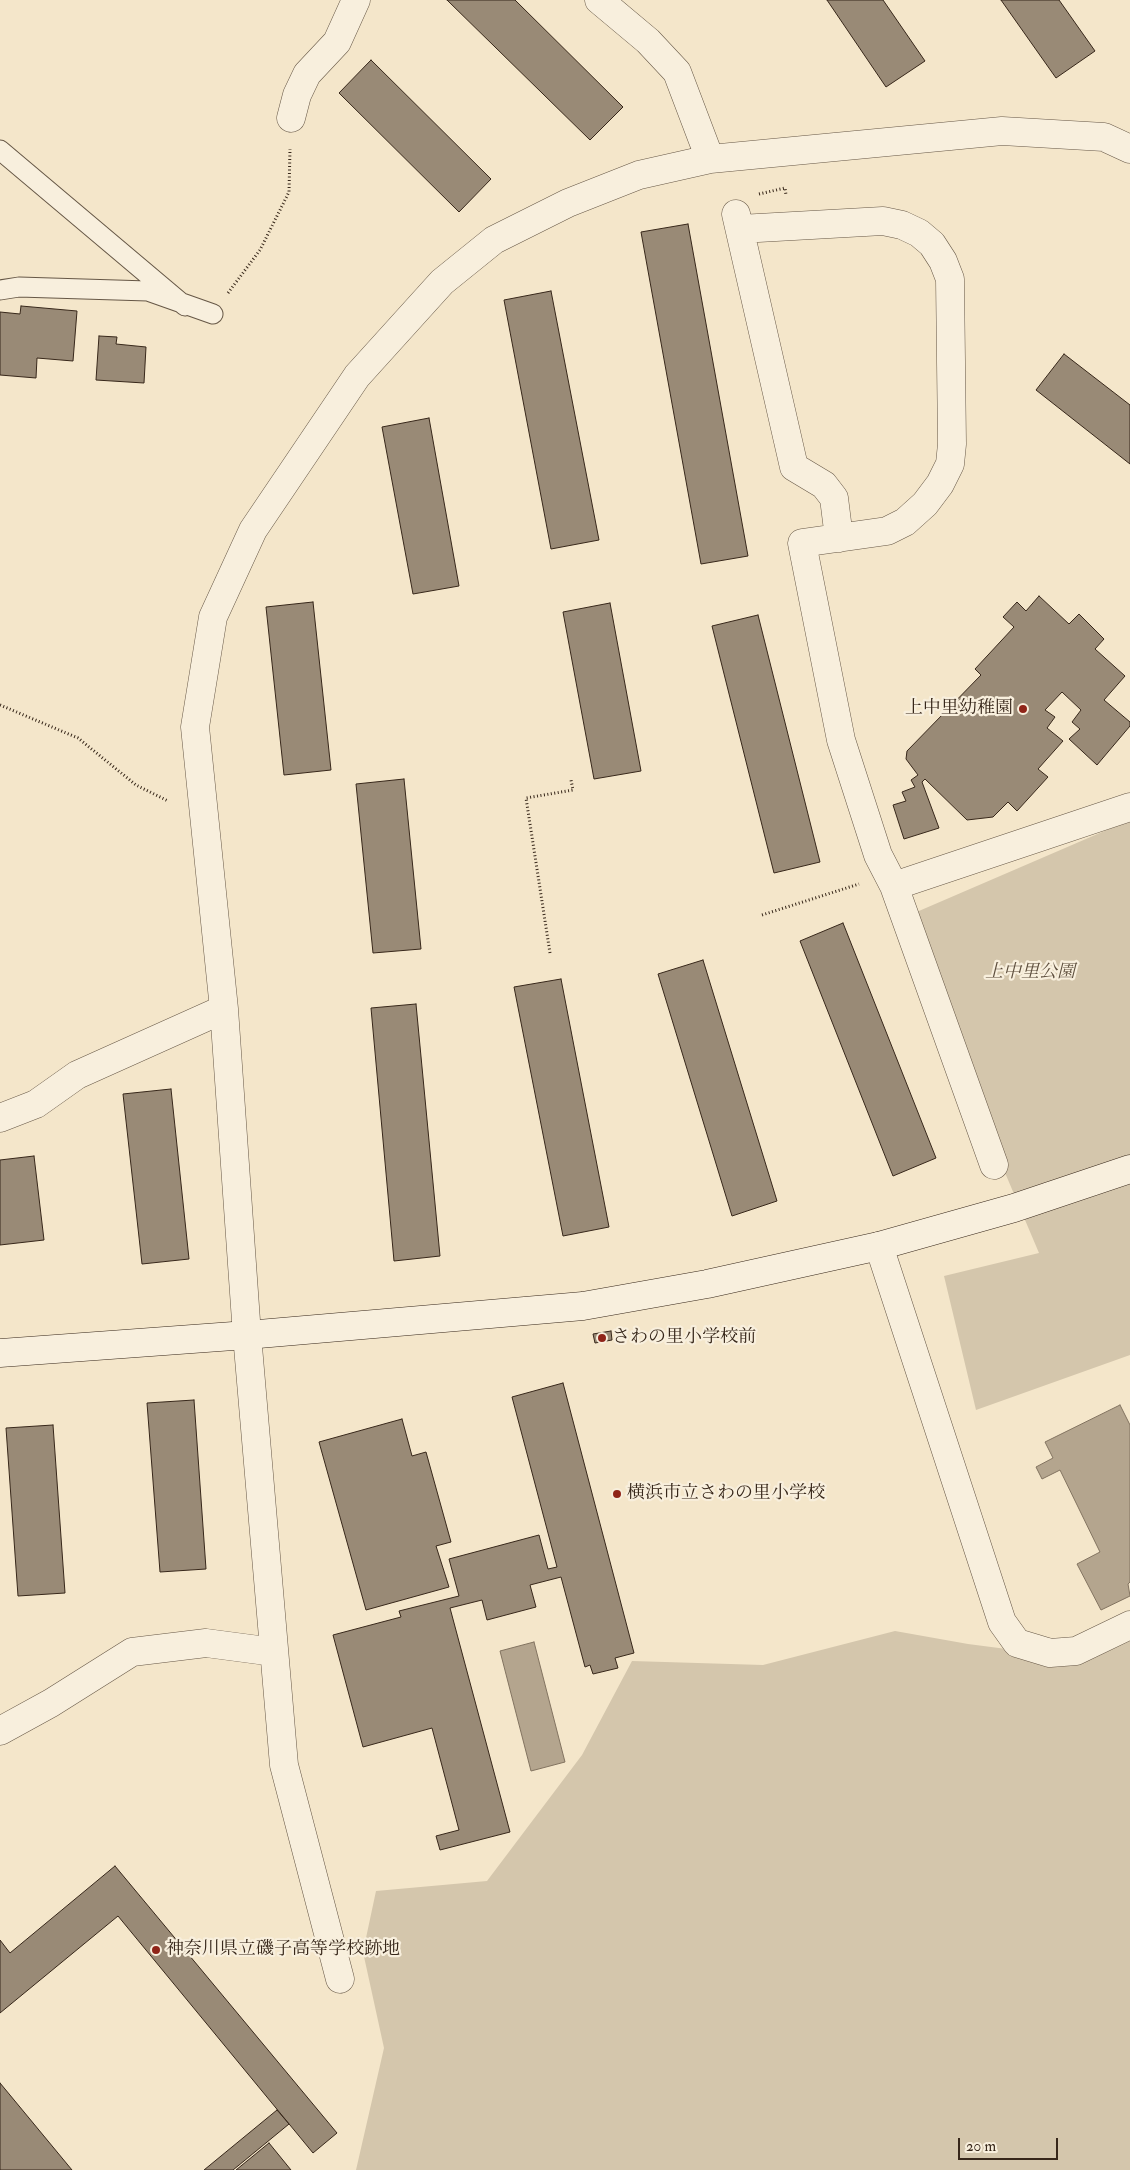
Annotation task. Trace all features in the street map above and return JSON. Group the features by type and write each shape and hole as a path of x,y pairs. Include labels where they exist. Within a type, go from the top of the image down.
{"street":[{"path":"291,118 296,95 307,74 337,42 356,0"},
{"path":"600,0 648,41 677,72 710,159"},
{"path":"340,1979 284,1765 247,1335 224,1009 195,727 213,617 253,530 357,376 442,282 494,240 568,203 639,175 710,159 1002,131 1104,137 1130,150"},
{"path":"839,538 834,498 824,485 794,466 738,222 883,221 902,225 919,232 932,244 943,261 950,279 952,444 950,464 940,484 905,522 887,531 839,538 802,543 841,740 878,855 891,880 994,1165"},
{"path":"891,880 1130,807"},
{"path":"0,1118 36,1104 77,1075 224,1009"},
{"path":"0,1354 583,1306 707,1284 879,1246 1014,1208 1130,1169"},
{"path":"879,1246 1002,1622 1017,1643 1050,1653 1076,1651 1130,1625"},
{"path":"0,1731 51,1703 132,1652 206,1642 274,1652"}],"lane":[{"path":"0,150 185,306"},
{"path":"0,290 19,287 148,292 213,314"}],"path":[{"path":"213,314 260,250 289,192 291,118"},
{"path":"0,705 78,738 136,785 168,801"},
{"path":"550,953 526,798 573,790 571,780"},
{"path":"762,915 891,880"}],"green space":[{"name":"上中里公園","path":"1130,820 1130,1355 976,1410 944,1276 1039,1253 898,920"},
{"path":"895,1631 968,1644 1076,1658 1130,1639 1130,2170 356,2170 384,2048 363,1952 376,1891 487,1881 582,1755 632,1661 763,1665"}],"shaded area":[{"path":"1120,1405 1130,1425 1130,1582 1128,1584 1130,1596 1101,1610 1077,1564 1100,1552 1060,1470 1042,1479 1036,1467 1053,1458 1045,1442"},
{"path":"534,1642 565,1762 531,1771 500,1651"}],"building":[{"path":"447,0 515,0 623,107 590,140"},
{"path":"827,0 883,0 925,61 886,87"},
{"path":"1001,0 1059,0 1095,51 1056,78"},
{"path":"371,60 491,179 459,212 339,93"},
{"path":"688,224 748,556 701,564 641,232"},
{"path":"551,291 599,540 551,549 504,300"},
{"path":"21,306 77,311 73,361 37,358 36,378 0,375 0,312 20,314"},
{"path":"99,336 117,337 116,344 146,347 144,383 96,380"},
{"path":"1064,354 1130,405 1130,464 1036,390"},
{"path":"429,418 459,586 413,594 382,427"},
{"path":"1039,596 1069,624 1079,614 1104,639 1095,649 1125,676 1104,700 1130,722 1130,726 1097,765 1069,739 1080,729 1072,722 1081,710 1062,692 1045,710 1055,717 1047,728 1063,741 1038,769 1048,777 1017,811 1008,802 993,817 967,820 925,779 922,782 939,828 904,839 893,805 906,801 902,792 915,787 911,780 918,775 906,759 907,751 981,675 975,669 1014,627 1003,617 1017,602 1026,611"},
{"path":"313,602 331,770 284,775 266,607"},
{"path":"610,603 641,771 594,779 563,612"},
{"path":"758,615 820,862 774,873 712,626"},
{"path":"404,779 421,949 373,953 356,784"},
{"path":"843,923 936,1158 893,1176 800,941"},
{"path":"703,960 777,1201 732,1216 658,974"},
{"path":"561,979 609,1227 563,1236 514,987"},
{"path":"416,1004 440,1256 394,1261 371,1008"},
{"path":"171,1089 189,1259 142,1264 123,1094"},
{"path":"34,1156 44,1240 0,1245 0,1160"},
{"path":"611,1331 612,1340 595,1343 593,1334"},
{"path":"563,1383 634,1653 615,1658 618,1668 593,1674 590,1665 585,1667 561,1577 530,1585 536,1607 487,1620 482,1600 450,1608 510,1832 440,1850 436,1836 459,1830 432,1728 363,1747 333,1635 401,1617 399,1611 459,1596 449,1559 539,1535 548,1569 557,1567 512,1397"},
{"path":"194,1400 206,1569 160,1572 147,1403"},
{"path":"402,1419 412,1456 426,1452 451,1542 436,1546 449,1587 366,1610 319,1442"},
{"path":"53,1425 65,1593 18,1596 6,1428"},
{"path":"115,1866 337,2133 313,2153 118,1916 0,2013 0,1940 10,1953"},
{"path":"0,2083 72,2170 0,2170"},
{"path":"277,2110 289,2124 233,2170 204,2170"},
{"path":"269,2143 291,2170 236,2170"}],"place":[{"name":"上中里幼稚園","path":"1023,709"},
{"name":"さわの里小学校前","path":"602,1338"},
{"name":"横浜市立さわの里小学校","path":"617,1494"},
{"name":"神奈川県立磯子高等学校跡地","path":"156,1950"}]}
